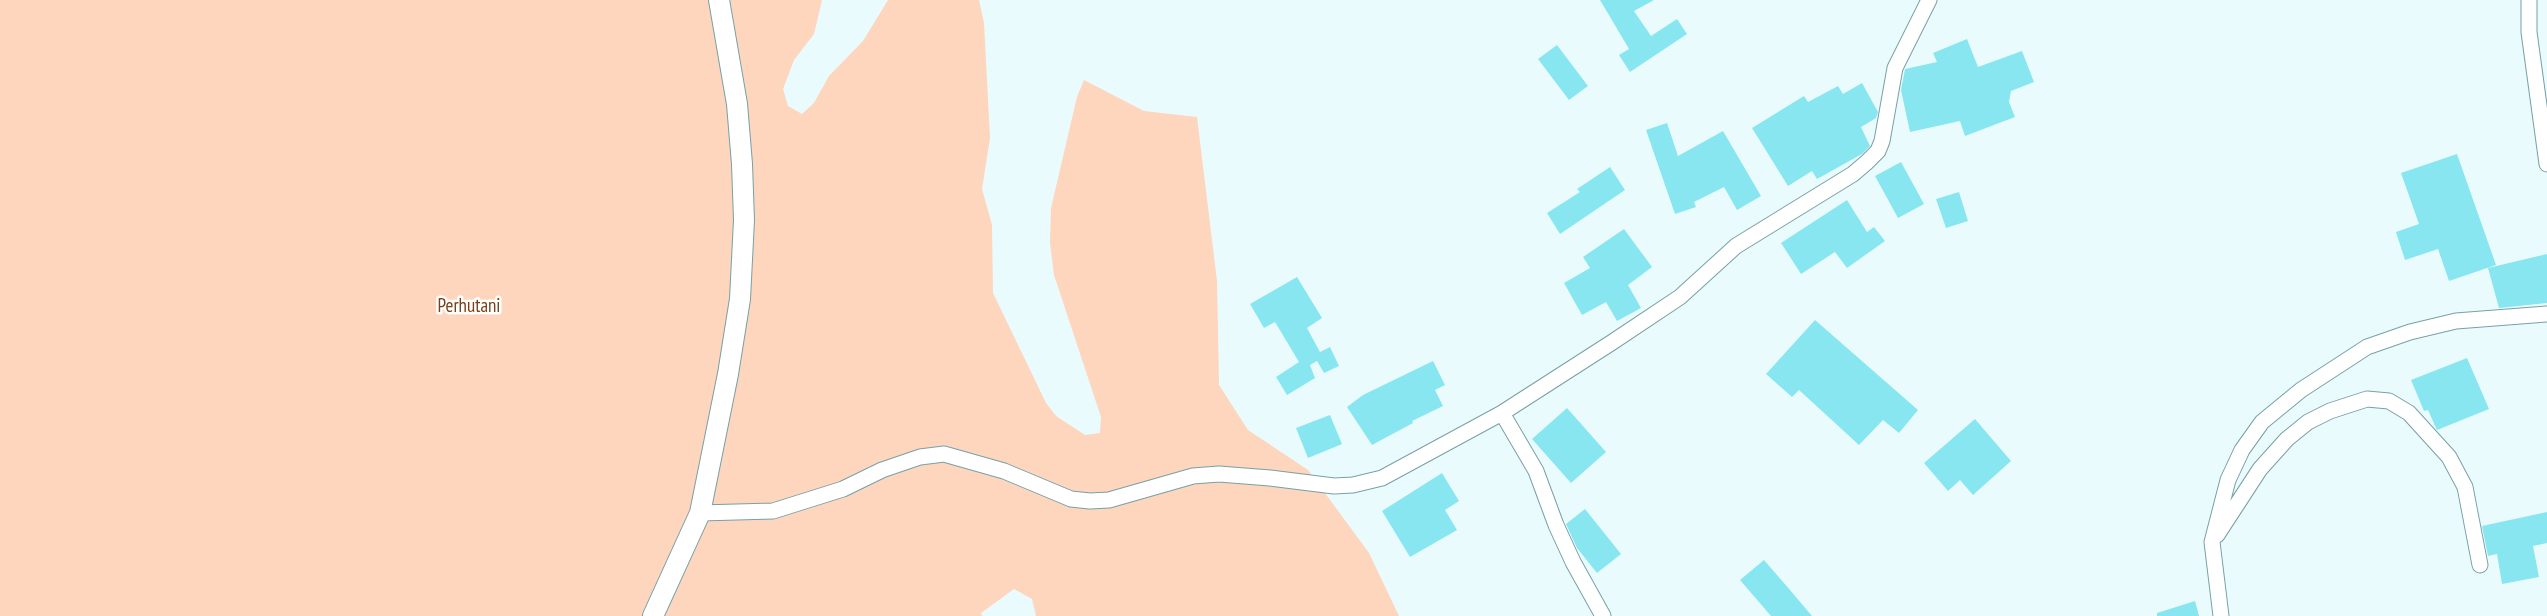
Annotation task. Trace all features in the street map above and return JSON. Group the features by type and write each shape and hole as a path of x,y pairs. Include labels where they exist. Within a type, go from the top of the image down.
{"street":[{"path":"653,616 700,513 728,374 738,308 744,220 737,104 720,0"},
{"path":"700,513 773,511 843,489 882,470 920,457 944,454 1004,471 1071,499 1090,501 1109,500 1193,476 1218,474 1334,486 1353,485 1382,478 1502,413 1680,297 1736,246 1853,174 1867,162 1878,151 1882,141 1895,68 1929,0"},
{"path":"2529,0 2529,32 2547,164"},
{"path":"2221,616 2212,542 2228,480 2242,450 2262,422 2301,390 2367,347 2410,332 2456,321 2547,314"},
{"path":"2212,542 2260,469 2294,434 2308,422 2330,411 2367,399 2389,401 2409,413 2449,457 2465,487 2480,565"},
{"path":"1502,413 1536,471 1570,555 1604,616"}],"green space":[{"name":"Perhutani","path":"0,0 822,0 814,34 794,60 783,89 788,106 802,114 814,103 829,76 863,41 888,0 979,0 984,23 990,138 982,189 992,225 993,293 1046,403 1056,416 1085,435 1100,433 1101,417 1054,275 1050,243 1051,208 1077,97 1084,80 1144,111 1197,117 1217,281 1219,385 1248,430 1308,470 1369,553 1399,616 1036,616 1032,599 1014,589 981,613 982,616 0,616"}],"building":[{"path":"1600,0 1654,0 1634,11 1651,36 1677,19 1687,34 1630,72 1619,55 1629,49"},
{"path":"1967,39 1978,67 2022,51 2034,82 2011,91 2009,102 2015,117 1965,136 1960,121 1910,132 1901,90 1905,69 1937,62 1933,53"},
{"path":"1557,45 1588,86 1569,100 1538,59"},
{"path":"1862,83 1878,112 1876,118 1861,127 1870,146 1862,154 1817,179 1812,171 1788,186 1752,128 1804,96 1808,102 1838,86 1843,94"},
{"path":"1667,123 1678,156 1723,131 1761,196 1737,210 1724,187 1694,202 1696,207 1675,214 1646,130"},
{"path":"2457,154 2496,265 2449,281 2438,249 2405,260 2396,232 2419,224 2401,173"},
{"path":"1901,162 1924,204 1898,218 1875,176"},
{"path":"1610,167 1625,190 1560,234 1547,213 1580,192 1577,189"},
{"path":"1959,192 1968,221 1946,228 1936,199"},
{"path":"1847,200 1867,232 1874,227 1885,241 1847,268 1835,252 1801,274 1781,243"},
{"path":"1624,229 1652,267 1628,285 1641,308 1617,321 1606,302 1582,315 1564,283 1590,268 1583,257"},
{"path":"2547,254 2547,303 2499,308 2488,268"},
{"path":"1297,277 1322,318 1307,328 1320,352 1330,347 1339,366 1324,373 1317,361 1310,365 1315,378 1287,395 1276,377 1299,362 1275,322 1264,328 1250,304"},
{"path":"1815,320 1918,410 1899,433 1883,420 1859,445 1799,390 1792,397 1766,374"},
{"path":"2467,358 2489,409 2437,430 2428,410 2424,411 2411,380"},
{"path":"1433,361 1445,385 1435,390 1443,406 1412,421 1413,423 1372,445 1347,407 1363,395"},
{"path":"1567,408 1606,452 1571,483 1532,439"},
{"path":"1330,415 1342,444 1308,458 1296,428"},
{"path":"1975,419 2011,461 1973,495 1960,480 1948,491 1924,463"},
{"path":"1442,473 1459,501 1445,510 1457,530 1410,557 1382,511"},
{"path":"1585,509 1621,554 1597,573 1577,548 1566,524"},
{"path":"2547,512 2547,543 2533,546 2539,577 2502,584 2497,554 2488,556 2482,526"},
{"path":"1764,560 1812,616 1771,616 1740,580"},
{"path":"2195,601 2199,616 2157,616 2157,613"}]}
